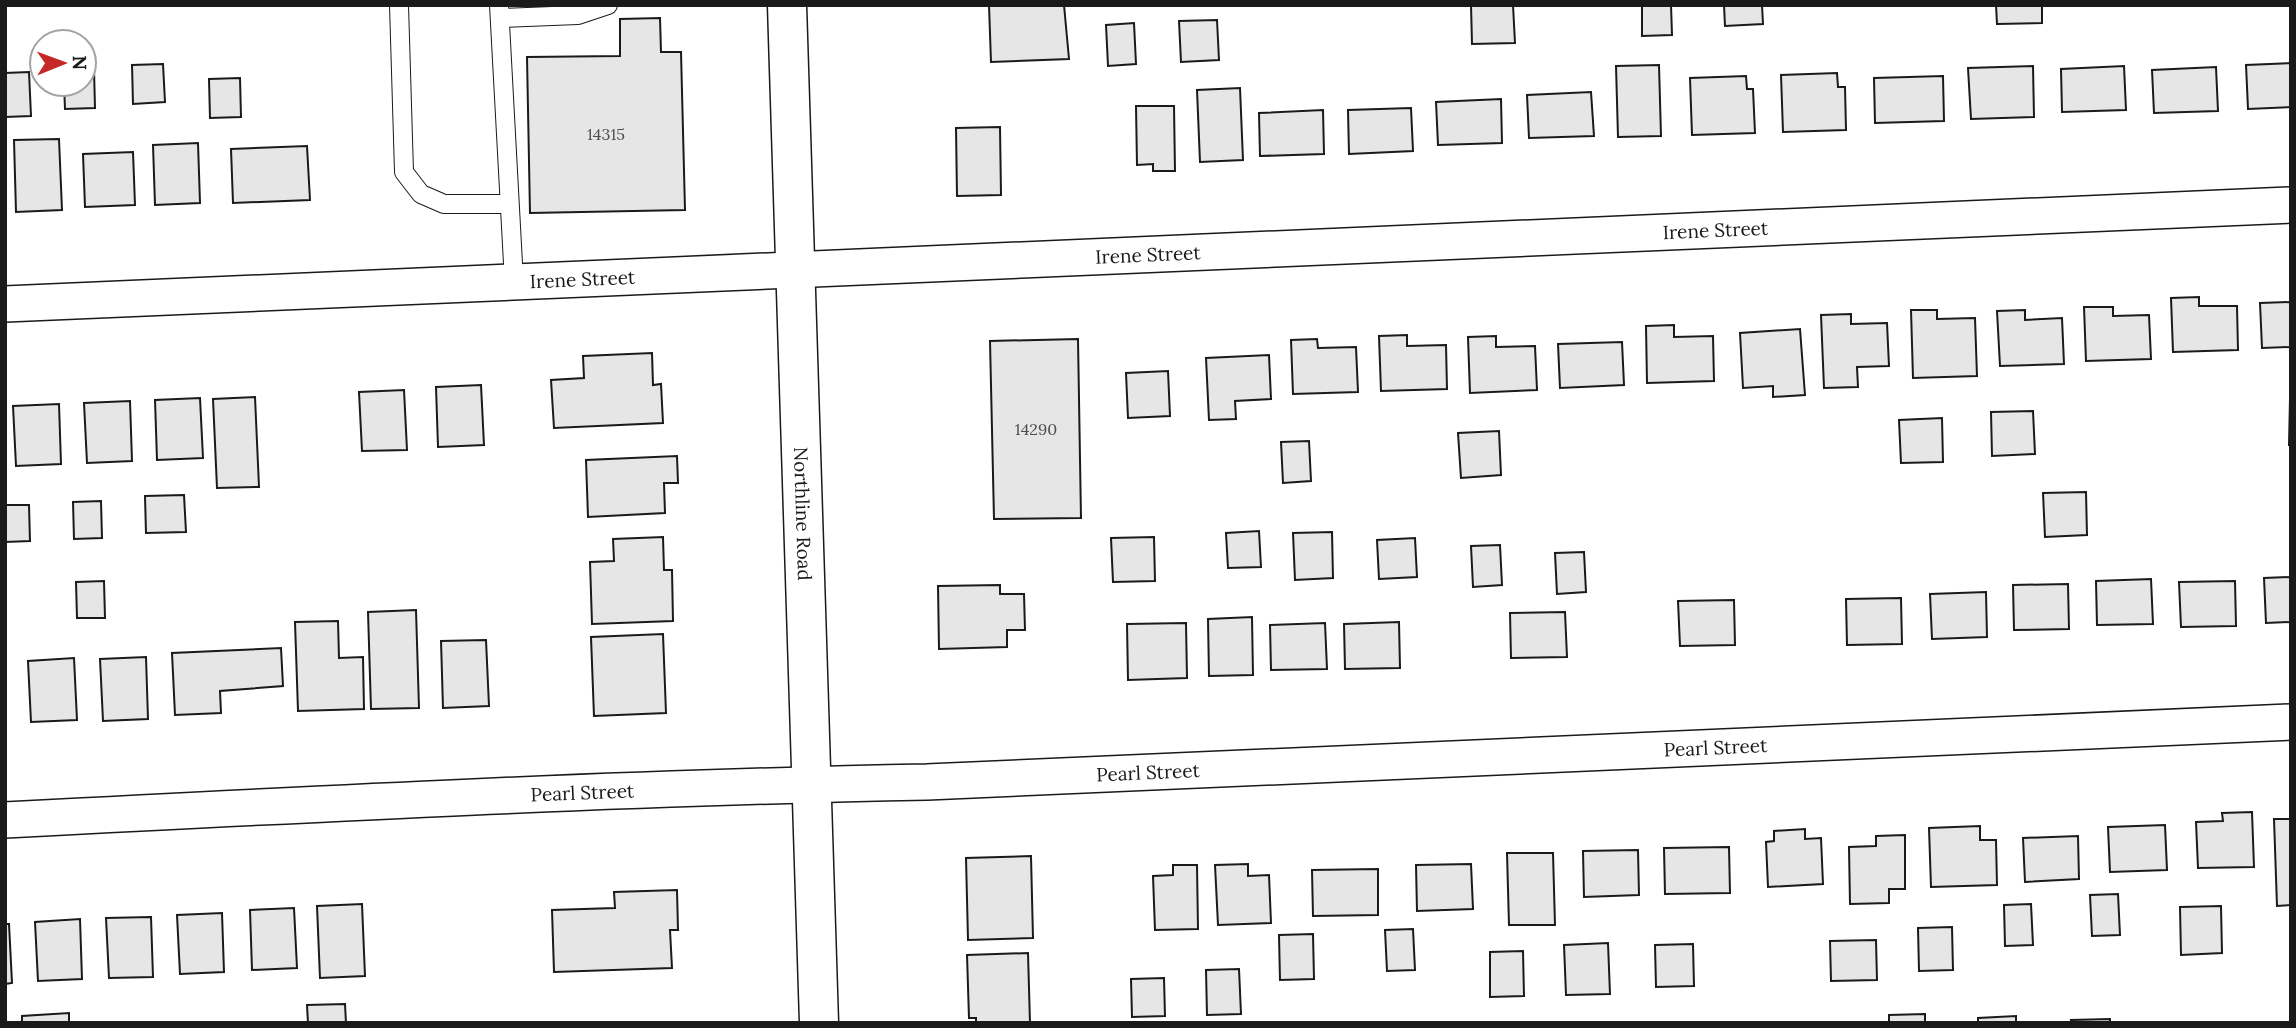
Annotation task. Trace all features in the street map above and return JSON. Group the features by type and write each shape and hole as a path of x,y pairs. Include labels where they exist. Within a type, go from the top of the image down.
{"main road":[{"name":"Northline Road","path":"787,5 820,1023"}],"street":[{"name":"Irene Street","path":"5,304 2291,205"},
{"name":"Pearl Street","path":"5,820 395,800 941,782 2291,722"}],"lane":[{"path":"399,5 404,172 421,194 444,204 509,204"},
{"path":"514,282 499,12 578,15 608,5"}],"building":[{"path":"989,5 1064,5 1069,59 991,62"},
{"path":"1471,5 1513,5 1515,43 1472,44"},
{"path":"1642,5 1671,5 1672,35 1642,36"},
{"path":"1724,5 1762,5 1763,24 1725,26"},
{"path":"1996,5 2042,5 2042,23 1997,24"},
{"path":"660,18 661,52 681,52 685,210 530,213 527,57 620,56 620,19"},
{"path":"1217,20 1219,60 1181,62 1179,21"},
{"path":"1134,23 1136,64 1108,66 1106,25"},
{"path":"2291,63 2291,107 2248,109 2246,65"},
{"path":"163,64 165,102 133,104 132,65"},
{"path":"1659,65 1661,136 1618,137 1616,66"},
{"path":"2033,66 2034,117 1971,119 1968,68"},
{"path":"2124,66 2126,110 2062,112 2061,69"},
{"path":"2216,67 2218,111 2154,113 2152,70"},
{"path":"28,72 31,116 5,117 5,73"},
{"path":"1837,73 1838,87 1845,87 1846,130 1783,132 1781,75"},
{"path":"1746,76 1747,89 1753,89 1755,133 1692,135 1690,78"},
{"path":"1943,76 1944,121 1875,123 1874,78"},
{"path":"240,78 241,117 210,118 209,79"},
{"path":"1240,88 1243,160 1200,162 1197,90"},
{"path":"1591,92 1594,136 1529,138 1527,95"},
{"path":"65,98 95,98 95,108 65,109"},
{"path":"1501,99 1502,143 1438,145 1436,102"},
{"path":"1136,106 1174,106 1175,171 1153,171 1153,164 1137,165"},
{"path":"1411,108 1413,151 1349,154 1348,110"},
{"path":"1323,110 1324,154 1260,156 1259,113"},
{"path":"1000,127 1001,195 957,196 956,128"},
{"path":"59,139 62,210 16,212 14,140"},
{"path":"198,143 200,203 155,205 153,145"},
{"path":"307,146 310,200 233,203 231,149"},
{"path":"133,152 135,205 85,207 83,154"},
{"path":"2199,297 2199,306 2237,306 2238,350 2173,352 2171,298"},
{"path":"2291,302 2291,347 2262,348 2260,303"},
{"path":"2084,307 2113,307 2113,316 2149,315 2151,359 2086,361"},
{"path":"1911,310 1937,310 1937,319 1975,318 1977,376 1913,378"},
{"path":"2025,310 2025,320 2062,318 2064,364 2000,366 1997,311"},
{"path":"1851,314 1851,324 1887,323 1889,366 1857,367 1858,387 1824,388 1821,315"},
{"path":"1674,325 1674,337 1713,336 1714,381 1647,383 1646,326"},
{"path":"1800,329 1805,395 1773,397 1773,386 1743,388 1740,333"},
{"path":"1407,335 1407,346 1446,345 1447,389 1381,391 1379,336"},
{"path":"1496,336 1496,347 1535,346 1537,390 1470,393 1468,337"},
{"path":"1078,339 1081,518 994,519 990,341"},
{"path":"1317,339 1318,348 1356,347 1358,392 1293,394 1291,340"},
{"path":"1622,342 1624,385 1560,388 1558,344"},
{"path":"652,353 653,385 661,384 663,423 554,428 551,380 584,378 583,356"},
{"path":"1269,355 1271,399 1235,401 1236,419 1209,420 1206,358"},
{"path":"1168,371 1170,416 1128,418 1126,373"},
{"path":"481,385 484,445 438,447 436,387"},
{"path":"404,390 407,450 362,451 359,392"},
{"path":"255,397 259,487 217,488 213,399"},
{"path":"200,398 203,458 157,460 155,400"},
{"path":"2290,399 2291,445 2289,445"},
{"path":"130,401 132,461 87,463 84,403"},
{"path":"59,404 61,464 16,466 13,406"},
{"path":"2033,411 2035,454 1992,456 1991,412"},
{"path":"1942,418 1943,462 1901,463 1899,420"},
{"path":"1499,431 1501,475 1461,478 1458,433"},
{"path":"1309,441 1311,481 1283,483 1281,442"},
{"path":"677,456 678,483 664,483 665,513 588,517 586,460"},
{"path":"2086,492 2087,535 2045,537 2043,493"},
{"path":"184,495 186,532 146,533 145,496"},
{"path":"101,501 102,538 74,539 73,502"},
{"path":"5,505 29,505 30,541 5,542"},
{"path":"1259,531 1261,567 1228,568 1226,533"},
{"path":"1332,532 1333,578 1295,580 1293,533"},
{"path":"663,537 664,570 672,570 673,621 592,624 590,562 614,561 613,539"},
{"path":"1154,537 1155,581 1113,582 1111,538"},
{"path":"1415,538 1417,577 1379,579 1377,540"},
{"path":"1500,545 1502,585 1473,587 1471,546"},
{"path":"1584,552 1586,592 1557,594 1555,553"},
{"path":"2291,577 2291,622 2266,623 2264,578"},
{"path":"2151,579 2153,624 2097,625 2096,581"},
{"path":"104,581 105,618 77,618 76,582"},
{"path":"2235,581 2236,626 2181,627 2179,582"},
{"path":"2068,584 2069,629 2014,630 2013,585"},
{"path":"1000,585 1000,594 1024,594 1025,630 1007,630 1007,647 939,649 938,586"},
{"path":"1986,592 1987,637 1932,639 1930,594"},
{"path":"1901,598 1902,644 1847,645 1846,599"},
{"path":"1734,600 1735,645 1680,646 1678,601"},
{"path":"416,610 419,708 371,709 368,612"},
{"path":"1565,612 1567,657 1511,658 1510,613"},
{"path":"1252,617 1253,675 1209,676 1208,619"},
{"path":"338,621 339,658 363,657 364,709 298,711 295,622"},
{"path":"1399,622 1400,668 1345,669 1344,624"},
{"path":"1186,623 1187,678 1128,680 1127,624"},
{"path":"1325,623 1327,669 1271,670 1270,625"},
{"path":"663,634 666,713 594,716 591,637"},
{"path":"486,640 489,706 443,708 441,641"},
{"path":"281,648 283,686 220,691 221,713 175,715 172,653"},
{"path":"146,657 148,719 103,721 100,659"},
{"path":"74,658 77,720 31,722 28,661"},
{"path":"2252,812 2254,867 2198,868 2196,822 2223,821 2222,813"},
{"path":"2274,819 2291,819 2291,905 2277,906"},
{"path":"2165,825 2167,870 2110,872 2108,827"},
{"path":"1980,826 1980,840 1996,840 1997,885 1931,887 1929,828"},
{"path":"1805,829 1805,839 1821,838 1823,884 1768,887 1766,842 1774,841 1774,831"},
{"path":"1905,835 1905,889 1889,889 1889,903 1850,904 1849,847 1876,846 1876,836"},
{"path":"2078,836 2079,879 2025,882 2023,838"},
{"path":"1729,847 1730,893 1665,894 1664,848"},
{"path":"1638,850 1639,895 1584,897 1583,851"},
{"path":"1507,853 1553,853 1555,925 1509,925"},
{"path":"1031,856 1033,938 968,940 966,858"},
{"path":"1248,864 1248,876 1269,875 1271,923 1218,925 1215,865"},
{"path":"1471,864 1473,909 1417,911 1416,865"},
{"path":"1173,865 1197,865 1198,929 1155,930 1153,876 1173,875"},
{"path":"1378,869 1378,915 1313,916 1312,870"},
{"path":"677,890 678,930 670,930 672,968 554,972 552,910 615,908 614,892"},
{"path":"2118,894 2120,935 2092,936 2090,895"},
{"path":"362,904 365,976 320,978 317,906"},
{"path":"2031,904 2033,945 2005,946 2004,905"},
{"path":"2221,906 2222,953 2181,955 2180,907"},
{"path":"294,908 297,968 252,970 250,910"},
{"path":"222,913 224,972 180,974 177,915"},
{"path":"151,917 153,977 109,978 106,918"},
{"path":"80,919 82,979 38,981 35,922"},
{"path":"5,924 9,924 12,983 5,984"},
{"path":"1952,927 1953,970 1919,971 1918,928"},
{"path":"1413,929 1415,970 1387,971 1385,930"},
{"path":"1313,934 1314,979 1280,980 1279,935"},
{"path":"1876,940 1877,980 1831,981 1830,941"},
{"path":"1608,943 1610,994 1566,995 1564,945"},
{"path":"1693,944 1694,986 1656,987 1655,945"},
{"path":"1523,951 1524,996 1490,997 1490,952"},
{"path":"1028,953 1030,1023 976,1023 976,1018 969,1018 967,955"},
{"path":"1239,969 1241,1014 1207,1015 1206,970"},
{"path":"1164,978 1165,1016 1132,1017 1131,979"},
{"path":"345,1004 346,1023 308,1023 307,1005"},
{"path":"69,1013 69,1023 22,1023 22,1016"},
{"path":"1925,1014 1925,1023 1889,1023 1889,1015"},
{"path":"2016,1016 2016,1023 1978,1023 1978,1018"},
{"path":"2110,1019 2110,1023 2072,1023 2071,1020"}]}
